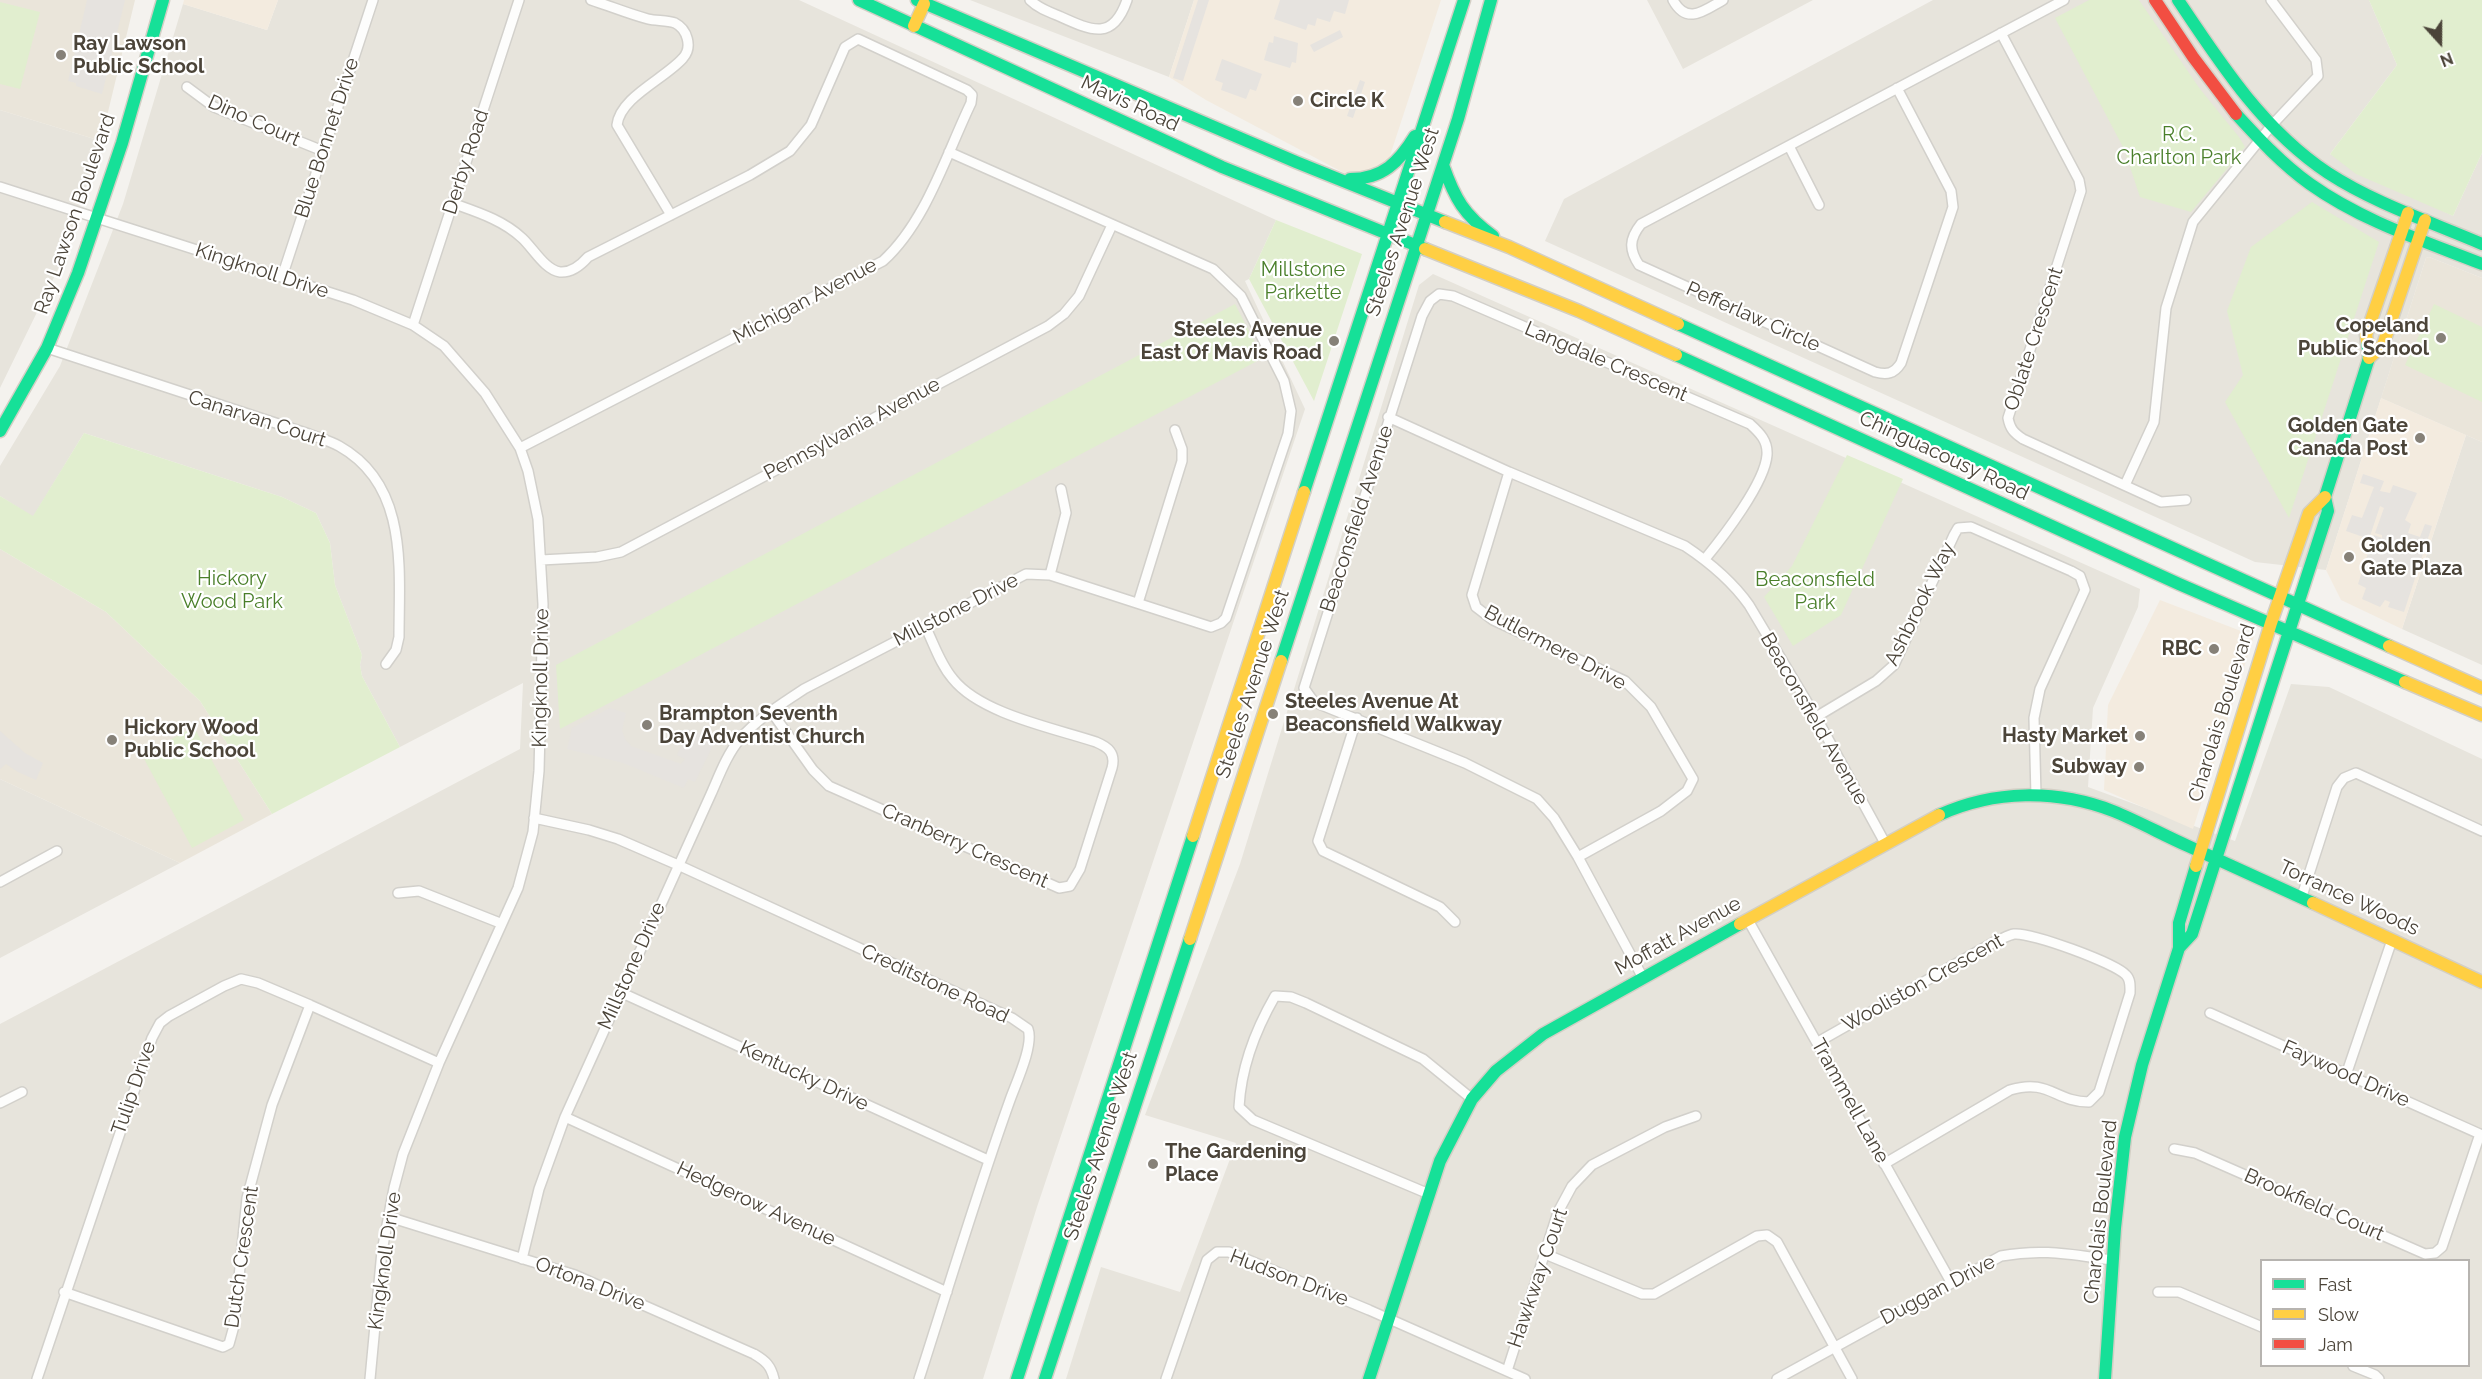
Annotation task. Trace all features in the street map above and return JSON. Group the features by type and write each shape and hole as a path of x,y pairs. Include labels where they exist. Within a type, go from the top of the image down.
{"main road":[{"name":"Ray Lawson Boulevard","path":"0,431 47,348 78,273 98,218 163,0"},
{"name":"Mavis Road","path":"859,0 1222,167 1389,234"},
{"name":"Steeles Avenue West","path":"1017,1379 1464,0"},
{"name":"Steeles Avenue West","path":"1045,1379 1443,165 1491,0"},
{"path":"2155,0 2217,90 2260,140 2292,168 2332,198 2401,231 2482,264"},
{"path":"2178,0 2233,80 2272,125 2304,154 2343,183 2482,244"},
{"name":"Mavis Road","path":"921,2 1334,177 1427,214"},
{"path":"914,26 921,2"},
{"path":"1334,177 1363,180 1389,170 1401,160 1426,120"},
{"path":"1443,165 1454,196 1470,219 1509,248"},
{"name":"Charolais Boulevard","path":"2105,1379 2113,1260 2125,1137 2179,948 2179,923 2271,623 2309,513 2325,497 2369,358 2366,335 2408,213"},
{"name":"Chinguacousy Road","path":"1427,214 1509,248 2281,595 2482,688"},
{"name":"Charolais Boulevard","path":"2369,358 2383,345 2425,220"},
{"name":"Chinguacousy Road","path":"1389,234 1610,325 2179,584 2482,715"},
{"name":"Charolais Boulevard","path":"2179,948 2192,934 2217,859 2247,757 2328,511 2325,497"},
{"name":"Moffatt Avenue","path":"1369,1379 1440,1161 1472,1099 1496,1071 1543,1034 1928,819 1968,803 2008,797 2036,796 2078,801 2112,811 2199,852"},
{"name":"Torrance Woods","path":"2199,852 2302,896 2482,982"}],"street":[{"name":"Blue Bonnet Drive","path":"282,277 373,0"},
{"name":"Derby Road","path":"413,325 519,0"},
{"path":"591,0 649,19 674,22 687,34 688,44 682,60 656,79 621,112 617,125 671,215"},
{"path":"1030,0 1036,6 1076,24 1100,30 1112,26 1121,17 1127,0"},
{"path":"1673,0 1680,10 1688,14 1697,14 1723,0"},
{"name":"Pefferlaw Circle","path":"1897,88 1951,191 1953,207 1897,370 1890,373 1875,372 1639,266 1630,246 1633,233 1641,224 1897,88 2064,0"},
{"path":"2186,500 2161,502 2125,485 2154,422 2166,308 2193,222 2272,125 2314,80 2318,70 2316,60 2271,0"},
{"name":"Oblate Crescent","path":"2001,33 2079,180 2081,191 2008,418 2009,425 2012,431 2023,439 2125,485"},
{"name":"Michigan Avenue","path":"452,203 508,226 549,267 558,272 568,272 588,257 790,151 811,125 845,47 858,39 967,90 972,95 972,104 949,152 907,235 897,249 877,264 861,270 699,357 520,448"},
{"name":"Dino Court","path":"187,87 214,107 323,151"},
{"path":"1789,146 1819,205"},
{"name":"Millstone Drive","path":"522,1259 542,1177 565,1117 725,763 740,739 771,711 804,689 1026,574 1050,575 1211,627 1226,618 1288,434 1291,411 1284,381 1241,296 1213,269 949,152"},
{"name":"Kingknoll Drive","path":"0,187 353,300 413,325 444,346 460,363 506,423 520,448 534,490 543,604 539,771 534,818 525,867 518,888 500,923 439,1064 403,1154 382,1251 370,1379"},
{"name":"Pennsylvania Avenue","path":"541,560 597,557 621,552 1048,326 1064,314 1079,296 1112,225"},
{"name":"Langdale Crescent","path":"1388,417 1422,316 1430,301 1439,294 1464,300 1750,424 1761,434 1766,446 1767,457 1733,525 1705,559"},
{"name":"Canarvan Court","path":"47,348 309,434 339,446 362,463 381,487 391,510 399,544 399,637 396,650 386,664"},
{"name":"Beaconsfield Avenue","path":"1643,978 1578,857 1554,818 1537,799 1464,763 1314,702 1304,688 1388,417 1509,472 1685,546 1705,559 1743,598 1816,717 1885,843"},
{"path":"1138,603 1180,468 1182,449 1175,430"},
{"name":"Butlermere Drive","path":"1509,472 1472,595 1476,607 1493,620 1625,681 1651,707 1693,779 1687,791 1661,811 1578,857"},
{"path":"1050,575 1066,513 1060,489"},
{"name":"Ashbrook Way","path":"1816,717 1876,681 1894,665 1954,535 1958,528 1971,527 2071,571 2080,576 2085,590 2040,688 2034,718 2036,796"},
{"name":"Cranberry Crescent","path":"771,711 813,770 829,786 1059,888 1070,886 1080,869 1112,768 1114,757 1111,751 1096,742 989,707 968,695 951,677 926,626"},
{"path":"1357,718 1318,841 1323,851 1440,908 1455,922"},
{"path":"2302,896 2337,787 2344,778 2350,775 2356,773 2378,782 2482,831"},
{"name":"Creditstone Road","path":"534,818 589,830 678,865 1025,1026 1030,1034 1024,1060 988,1160 919,1379"},
{"path":"0,882 57,851"},
{"path":"399,893 419,891 500,923"},
{"name":"Trammell Lane","path":"1748,920 1818,1041 1951,1282"},
{"name":"Wooliston Crescent","path":"1818,1041 1996,941 2014,934 2037,936 2078,951 2126,975 2130,983 2130,993 2099,1092 2089,1102 2076,1102 2044,1088 2027,1085 2010,1090 1884,1164"},
{"path":"2346,1075 2392,940"},
{"name":"Tulip Drive","path":"37,1379 64,1292 152,1038 160,1023 224,986 241,979 258,983 310,1005 439,1064"},
{"name":"Kentucky Drive","path":"620,992 988,1160"},
{"path":"1429,1194 1253,1120 1239,1107 1241,1081 1264,1016 1275,996 1291,997 1423,1059 1472,1099"},
{"name":"Dutch Crescent","path":"64,1292 223,1347 229,1344 234,1326 247,1198 272,1105 310,1005"},
{"name":"Faywood Drive","path":"2210,1013 2481,1134"},
{"path":"0,1103 22,1092"},
{"name":"Hawkway Court","path":"1507,1371 1558,1212 1572,1186 1592,1165 1665,1127 1696,1116"},
{"name":"Hedgerow Avenue","path":"565,1117 947,1292"},
{"name":"Brookfield Court","path":"2174,1149 2195,1152 2425,1254 2434,1253 2442,1247 2481,1134"},
{"name":"Ortona Drive","path":"389,1217 607,1287 765,1360 771,1368 774,1379"},
{"path":"1545,1254 1642,1294 1654,1294 1757,1236 1767,1235 1776,1242 1852,1379"},
{"name":"Duggan Drive","path":"1777,1379 2001,1256 2028,1251 2058,1252 2113,1260"},
{"name":"Hudson Drive","path":"1169,1378 1207,1260 1217,1252 1229,1252 1389,1319"},
{"path":"2158,1292 2180,1292 2260,1326"},
{"path":"1389,1319 1525,1379"},
{"path":"2357,1367 2379,1379"}],"shaded area":[{"name":"Ray Lawson Public School","path":"0,0 135,0 101,141 0,110"},
{"path":"87,0 125,0 102,94 76,86 76,83 68,81"},
{"path":"184,0 278,0 267,30 183,4"},
{"path":"278,0 799,0 1276,220 1249,279 1245,281 1305,409 1037,1207 983,1379 0,1379 0,1024 520,749 523,683 400,747 362,676 360,665 362,655 335,585 330,543 316,513 282,497 84,433 33,517 0,496 0,466 60,366 123,204 183,4 267,30"},
{"path":"970,0 1194,0 1169,77"},
{"path":"1194,0 1441,0 1383,177 1363,183 1206,100 1169,77"},
{"path":"1198,0 1209,0 1183,81 1173,78"},
{"path":"1280,0 1349,0 1345,14 1334,11 1330,22 1317,18 1315,26 1308,24 1306,30 1274,19"},
{"path":"1647,0 1813,0 1683,69"},
{"path":"1933,0 2369,0 2397,65 2330,154 2453,216 2482,153 2482,278 2429,257 2426,258 2326,570 2255,562 1545,241 1564,199"},
{"path":"1340,30 1343,37 1314,52 1310,45"},
{"path":"1274,36 1298,43 1296,63 1292,62 1290,68 1264,60 1269,42 1273,43"},
{"path":"1222,59 1262,74 1256,91 1250,89 1246,99 1221,90 1223,83 1215,80"},
{"path":"1360,80 1365,82 1353,118 1347,116"},
{"path":"0,110 101,141 61,263 0,388"},
{"name":"Copeland Public School","path":"2429,257 2482,278 2482,442 2381,398 2426,258"},
{"path":"1433,274 2140,589 2138,607 2093,708 2088,787 2235,841 2291,684 2329,687 2482,759 2482,1379 1066,1379 1101,1267 1180,1292 1236,1143 1145,1115 1240,864 1419,285"},
{"name":"Golden Gate Plaza","path":"2381,398 2466,435 2402,629 2341,600 2326,570"},
{"path":"2466,435 2482,442 2482,665 2402,629"},
{"path":"2363,474 2384,481 2380,491 2390,493 2393,485 2417,493 2405,520 2411,524 2408,533 2420,537 2425,524 2432,526 2404,612 2388,607 2390,602 2385,600 2380,607 2362,599 2366,588 2358,584 2374,535 2382,538 2382,535 2375,533 2384,508 2380,506 2369,539 2346,531 2352,515 2362,518 2374,487 2360,483"},
{"name":"Hickory Wood Public School","path":"0,549 106,612 200,701 272,814 180,863 0,779"},
{"path":"2160,600 2254,636 2193,829 2104,790 2108,705"},
{"path":"610,708 626,713 622,730 631,746 681,764 685,759 677,755 689,729 715,741 695,782 688,779 684,788 623,763 567,749 572,728"},
{"path":"0,731 25,753 43,763 36,780 6,764 0,769"},
{"path":"0,779 180,863 0,958"}],"green space":[{"name":"R.C. Charlton Park","path":"2089,0 2139,0 2200,89 2245,147 2191,212 2140,197 2124,149 2055,18"},
{"path":"2369,0 2482,0 2482,153 2453,216 2356,174 2330,154 2397,65"},
{"path":"0,2 40,12 20,89 0,84"},
{"path":"2312,202 2379,242 2289,518 2225,402 2243,375 2227,311 2251,247"},
{"name":"Millstone Parkette","path":"1276,220 1362,254 1314,401 1249,279"},
{"path":"1235,304 1263,358 560,729 556,665"},
{"path":"2434,304 2482,327 2482,402 2405,365"},
{"name":"Hickory Wood Park","path":"84,433 282,497 316,513 330,543 335,585 362,655 360,665 362,676 400,747 272,814 200,701 106,612 0,549 0,496 33,516"},
{"name":"Beaconsfield Park","path":"1847,455 1903,479 1841,615 1793,646 1764,597 1792,566"},
{"path":"194,727 244,820 192,848 142,755"}],"traffic: fast":[{"path":"0,431 47,348 78,273 122,143 163,0"},
{"path":"859,0 1222,167 1425,249"},
{"path":"917,0 1296,162 1445,222"},
{"path":"1304,492 1464,0"},
{"path":"1281,661 1458,119 1491,0"},
{"path":"2178,0 2244,94 2283,137 2305,156 2328,173 2364,194 2482,244"},
{"path":"2236,114 2290,168 2330,197 2372,220 2482,264"},
{"path":"1350,179 1372,176 1389,167 1403,154 1415,136"},
{"path":"1443,165 1462,205 1475,221 1493,236"},
{"path":"1678,324 2389,646"},
{"path":"2179,948 2192,934 2328,511 2325,497 2369,358 2367,341"},
{"path":"1676,355 2179,584 2405,682"},
{"path":"1939,815 1981,801 2003,797 2025,795 2070,799 2113,811 2313,903"},
{"path":"1017,1379 1193,836"},
{"path":"2105,1379 2115,1228 2125,1137 2142,1065 2179,948 2179,923 2196,866"},
{"path":"1369,1379 1440,1161 1472,1099 1496,1071 1543,1034 1740,924"},
{"path":"1045,1379 1190,939"}],"traffic: slow":[{"path":"914,26 924,4"},
{"path":"2367,341 2366,335 2408,213"},
{"path":"2369,358 2383,345 2425,220"},
{"path":"1445,222 1509,247 1678,324"},
{"path":"1425,249 1579,311 1676,355"},
{"path":"1193,836 1304,492"},
{"path":"2196,866 2271,623 2309,513 2325,497"},
{"path":"2389,646 2482,688"},
{"path":"1190,939 1281,661"},
{"path":"2405,682 2482,715"},
{"path":"1740,924 1939,815"},
{"path":"2313,903 2482,982"}],"traffic: jam":[{"path":"2155,0 2193,57 2236,114"}],"place":[{"name":"Ray Lawson Public School","path":"61,55"},
{"name":"Circle K","path":"1298,101"},
{"name":"Copeland Public School","path":"2441,338"},
{"name":"Steeles Avenue East Of Mavis Road","path":"1334,341"},
{"name":"Golden Gate Canada Post","path":"2420,438"},
{"name":"Golden Gate Plaza","path":"2349,557"},
{"name":"RBC","path":"2214,649"},
{"name":"Steeles Avenue At Beaconsfield Walkway","path":"1273,714"},
{"name":"Brampton Seventh Day Adventist Church","path":"647,725"},
{"name":"Hasty Market","path":"2140,736"},
{"name":"Hickory Wood Public School","path":"112,740"},
{"name":"Subway","path":"2139,767"},
{"name":"The Gardening Place","path":"1153,1164"}]}
